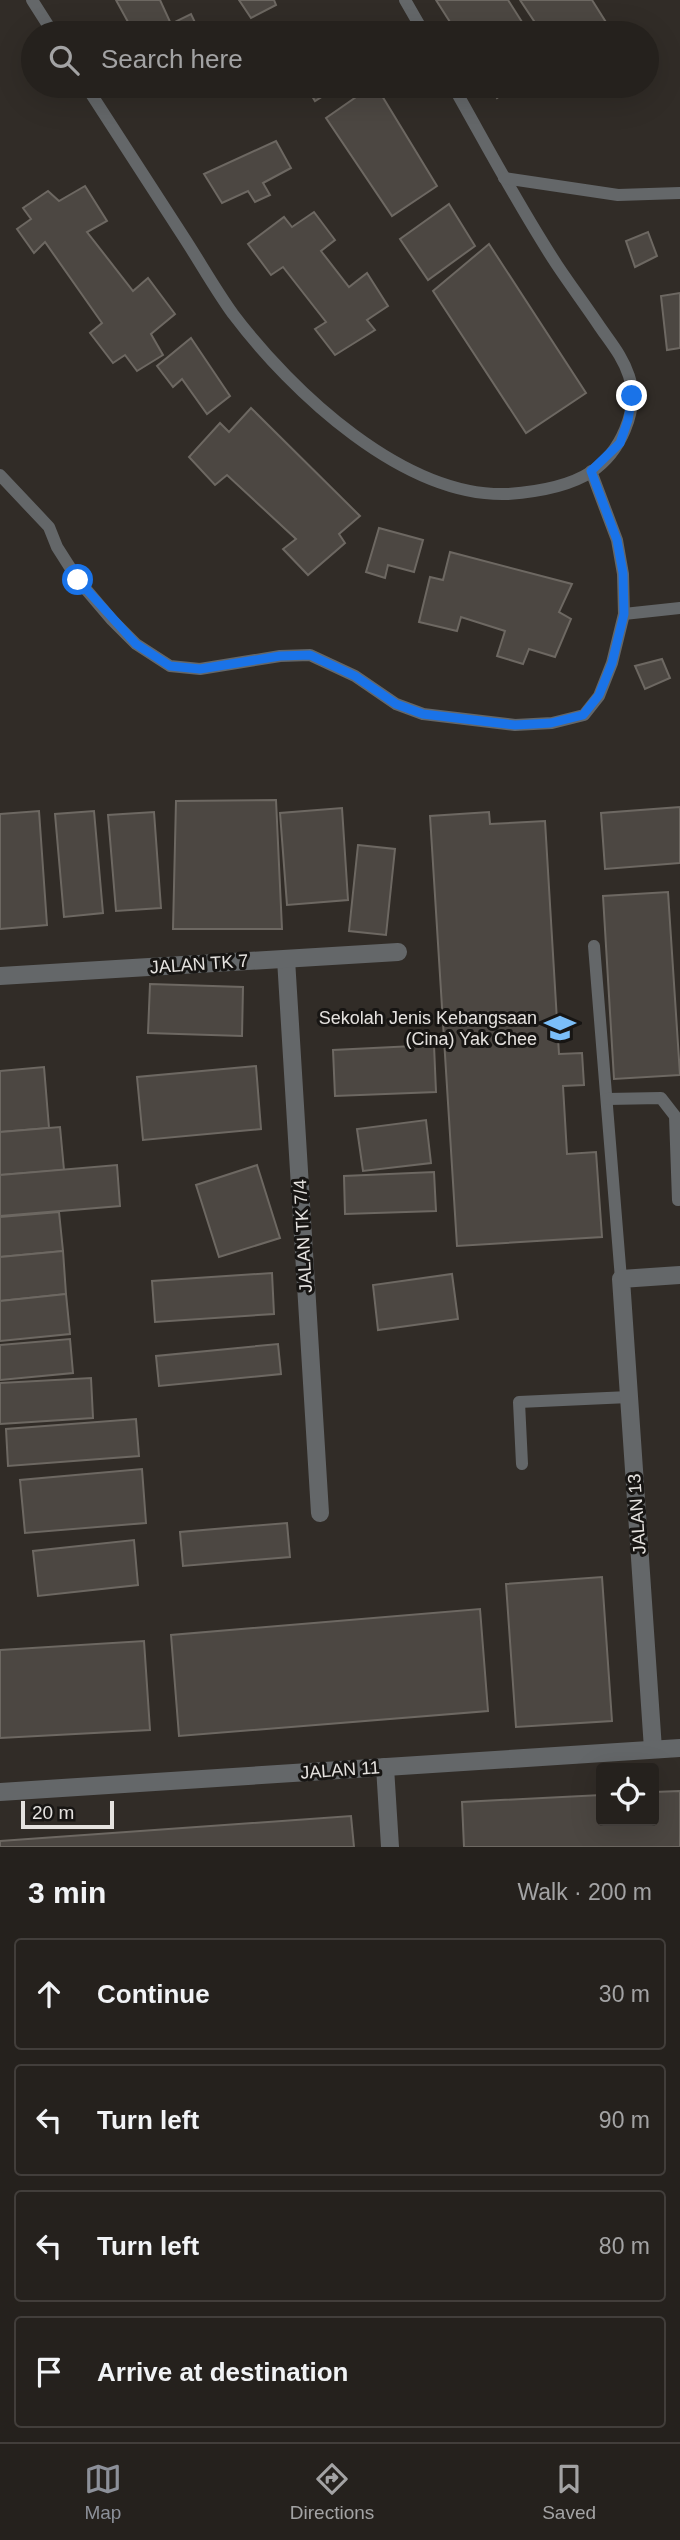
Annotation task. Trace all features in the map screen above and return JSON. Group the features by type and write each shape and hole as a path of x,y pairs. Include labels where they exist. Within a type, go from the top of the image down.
{"street":[{"name":"JALAN TK 7","path":"0,976 398,952"},
{"name":"JALAN TK 7/4","path":"286,959 320,1513"},
{"path":"621,1279 680,1275"},
{"name":"JALAN 13","path":"621,1279 653,1749"},
{"name":"JALAN 11","path":"0,1792 680,1748"},
{"path":"385,1767 390,1847"}],"lane":[{"path":"32,0 45,21"},
{"path":"405,0 417,21"},
{"path":"94,98 232,313 272,360 307,395 356,436 395,463 433,480 485,495 523,493 559,486 591,471 620,443 632,396 630,377 619,353 557,265 460,98"},
{"path":"504,178 618,195 680,193"},
{"path":"0,475 50,527 57,547 78,580 112,620 136,644 170,666 200,669 280,656 310,655 355,676 396,704 423,714 515,725 551,723 583,715 599,695 612,663 624,614 623,573 617,540 591,471"},
{"path":"624,614 680,608"},
{"path":"594,946 621,1279"},
{"path":"607,1100 661,1098 675,1116 678,1200"},
{"path":"522,1464 519,1402 629,1397"}],"building":[{"path":"116,0 160,0 170,21 127,21"},
{"path":"239,0 274,0 276,5 251,18"},
{"path":"436,0 508,0 521,21 449,21"},
{"path":"520,0 592,0 605,21 534,21"},
{"path":"191,14 194,21 177,21"},
{"path":"355,98 383,98 437,186 392,216 326,118"},
{"path":"276,141 291,168 263,183 270,195 255,202 248,191 222,203 204,174"},
{"path":"85,186 107,221 87,232 133,291 148,278 175,314 151,334 163,355 137,371 125,355 113,363 90,333 102,323 45,242 34,253 17,229 31,219 23,208 48,191 59,201"},
{"path":"449,204 475,246 428,280 400,239"},
{"path":"314,212 335,240 321,251 349,287 367,273 388,306 367,320 375,330 335,355 315,329 326,322 283,267 271,275 248,244 284,217 292,227"},
{"path":"648,232 657,256 635,267 626,241"},
{"path":"489,244 586,393 526,433 433,291"},
{"path":"680,293 680,348 667,350 661,296"},
{"path":"191,338 230,396 207,414 182,379 173,387 157,366"},
{"path":"251,408 360,516 339,534 345,543 308,575 283,549 296,539 227,475 215,485 189,457 220,423 229,432"},
{"path":"379,528 423,540 414,572 388,565 385,578 366,572"},
{"path":"450,552 572,584 559,612 571,619 555,657 529,649 523,664 497,656 505,631 461,617 457,631 419,622 430,577 443,580"},
{"path":"662,659 670,678 645,689 635,666"},
{"path":"276,800 282,929 173,929 176,801"},
{"path":"680,807 680,863 605,869 601,813"},
{"path":"342,808 348,900 287,905 280,813"},
{"path":"39,811 47,925 0,929 0,814"},
{"path":"94,811 103,913 64,917 55,814"},
{"path":"154,812 161,908 116,911 108,815"},
{"path":"489,812 490,824 545,821 559,1054 582,1053 584,1085 563,1086 567,1154 596,1152 602,1237 457,1246 430,816"},
{"path":"358,845 395,849 386,935 349,931"},
{"path":"668,892 680,1075 614,1079 603,896"},
{"path":"150,984 243,987 242,1036 148,1033"},
{"path":"434,1045 436,1092 335,1096 333,1050"},
{"path":"256,1066 261,1129 143,1140 137,1077"},
{"path":"44,1067 49,1128 0,1132 0,1071"},
{"path":"426,1120 431,1163 363,1171 357,1129"},
{"path":"60,1127 64,1170 0,1175 0,1132"},
{"path":"117,1165 120,1206 0,1216 0,1175"},
{"path":"257,1165 280,1238 219,1257 196,1185"},
{"path":"434,1172 436,1211 345,1214 344,1176"},
{"path":"59,1212 63,1251 0,1257 0,1217"},
{"path":"63,1251 66,1294 0,1301 0,1257"},
{"path":"272,1273 274,1314 155,1322 152,1281"},
{"path":"452,1274 458,1319 378,1330 373,1285"},
{"path":"66,1294 70,1334 0,1341 0,1301"},
{"path":"70,1339 73,1373 0,1380 0,1345"},
{"path":"278,1344 281,1374 159,1386 156,1356"},
{"path":"91,1378 93,1418 0,1424 0,1383"},
{"path":"136,1419 139,1456 8,1466 6,1429"},
{"path":"142,1469 146,1523 25,1533 20,1480"},
{"path":"287,1523 290,1557 183,1566 180,1532"},
{"path":"134,1540 138,1585 38,1596 33,1551"},
{"path":"602,1577 612,1721 516,1727 506,1584"},
{"path":"480,1609 488,1711 179,1736 171,1635"},
{"path":"144,1641 150,1730 0,1738 0,1650"},
{"path":"680,1791 680,1847 464,1847 462,1802 596,1795 596,1826 659,1826 659,1792"},
{"path":"351,1816 354,1847 0,1847 0,1841"}],"place":[{"name":"Sekolah Jenis Kebangsaan (Cina) Yak Chee","path":"560,1028"}],"route":[{"path":"78,580 136,644 170,666 200,669 280,656 310,655 355,676 396,704 423,714 515,725 551,723 583,715 599,695 612,663 624,614 623,573 617,540 591,471 620,443 632,396"}]}
